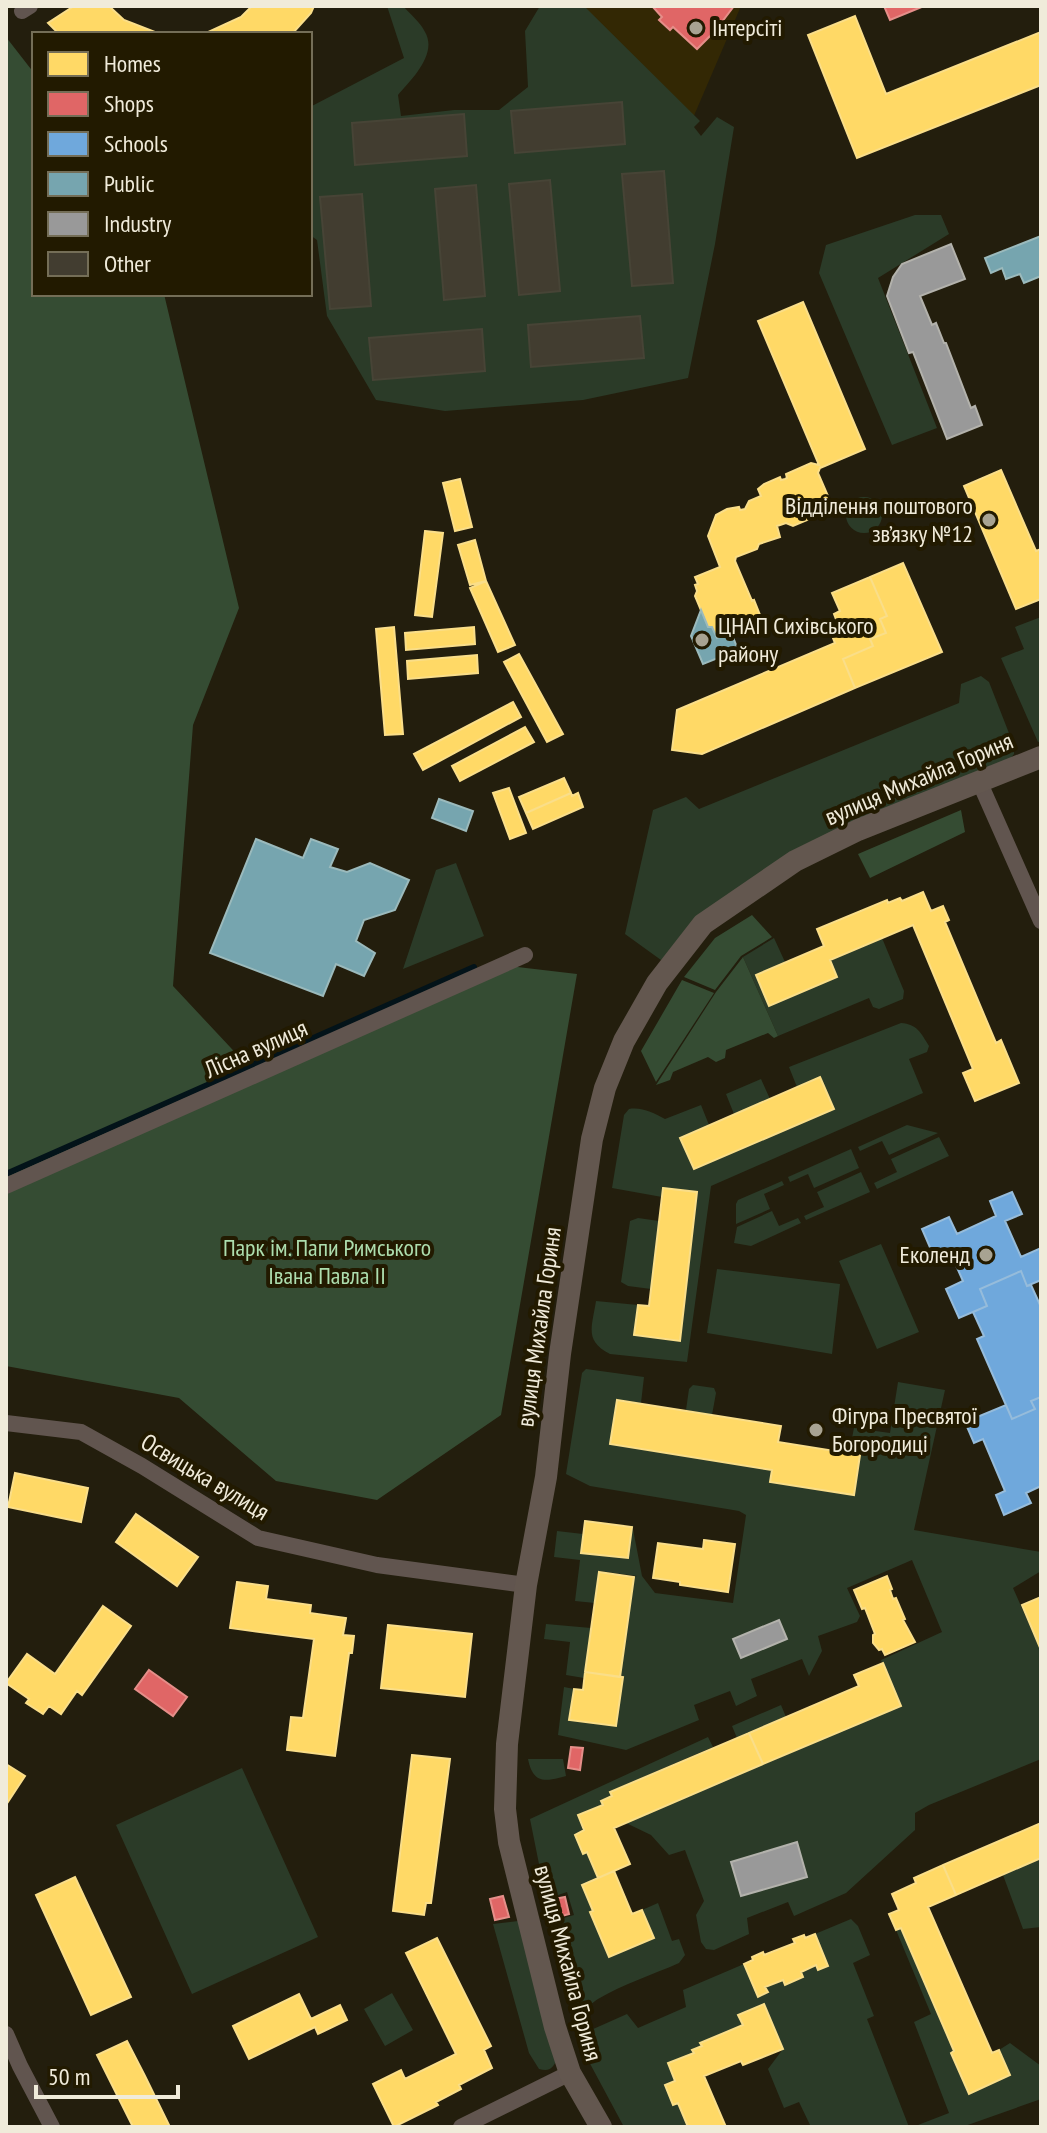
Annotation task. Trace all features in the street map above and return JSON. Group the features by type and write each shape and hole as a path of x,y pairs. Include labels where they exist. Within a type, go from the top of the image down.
{"street":[{"name":"вулиця Михайла Гориня","path":"601,2127 564,2076 509,1842 505,1809 507,1744 526,1585 546,1477 560,1354 592,1139 605,1088 624,1041 657,983 703,924 795,861 858,830 1041,757"},
{"path":"979,781 1041,921"},
{"name":"Лісна вулиця","path":"6,1186 525,955"},
{"name":"Освицька вулиця","path":"6,1423 81,1432 258,1538 377,1565 526,1585"},
{"path":"6,2034 52,2127"},
{"path":"461,2127 564,2076"}],"shaded area":[{"path":"583,6 741,6 693,118"}],"green space":[{"path":"387,6 403,6 420,25 428,40 426,58 398,95 401,116 454,110 499,110 528,87 525,31 540,6 584,6 700,121 694,127 701,136 717,117 734,127 715,244 688,378 583,400 445,411 376,400 327,316 317,240 312,236 312,106 404,58"},
{"name":"Парк ім. Папи Римського Івана Павла ІІ","path":"6,37 32,70 32,296 164,296 239,608 193,725 173,986 258,1077 509,966 577,974 501,1415 377,1500 276,1481 179,1398 6,1366"},
{"path":"915,215 941,215 949,234 878,278 937,428 892,445 819,273 826,245"},
{"path":"864,497 877,502 882,515 877,528 864,533 851,528 846,515 851,502"},
{"path":"1041,617 1041,741 1038,742 1001,658 1024,649 1015,627"},
{"path":"981,676 989,682 1014,746 1010,759 853,823 661,960 625,934 653,810 686,797 699,809 959,703 961,684"},
{"path":"961,810 965,832 870,878 858,854"},
{"path":"456,863 484,936 403,969 436,870"},
{"path":"752,915 772,937 741,956 715,990 684,977 715,938"},
{"path":"774,938 785,962 756,975 769,1006 837,977 830,960 882,938 904,991 903,999 879,1009 873,1007 869,998 778,1036 743,957"},
{"path":"743,957 778,1036 774,1038 768,1033 726,1050 725,1058 716,1062 708,1057 673,1072 670,1080 656,1085 716,992"},
{"path":"682,980 714,993 656,1082 641,1051"},
{"path":"901,1023 915,1027 929,1046 927,1052 909,1059 923,1093 711,1186 687,1362 610,1354 596,1344 592,1326 596,1301 638,1305 635,1335 679,1341 697,1192 663,1188 662,1197 612,1188 624,1115 629,1109 643,1110 665,1119 701,1105 709,1125 680,1138 694,1169 834,1109 820,1077 797,1087 789,1067"},
{"path":"761,1079 770,1099 734,1114 726,1094"},
{"path":"907,1125 938,1133 889,1155 882,1141 860,1151 858,1147"},
{"path":"939,1137 949,1156 877,1189 874,1183 897,1172 891,1159"},
{"path":"851,1149 859,1168 814,1188 808,1174 790,1182 788,1177"},
{"path":"861,1172 870,1192 806,1220 804,1216 824,1207 817,1192"},
{"path":"782,1181 784,1185 764,1194 770,1209 736,1224 738,1200"},
{"path":"772,1211 779,1226 798,1218 801,1223 751,1246 734,1243 737,1227"},
{"path":"638,1218 659,1221 651,1289 621,1282 630,1221"},
{"path":"881,1244 919,1332 877,1349 839,1261"},
{"path":"717,1269 840,1284 832,1354 707,1333"},
{"path":"586,1369 644,1377 641,1403 617,1400 772,1470 771,1482 853,1495 860,1456 849,1453 854,1428 890,1433 898,1382 945,1390 914,1530 1041,1552 1041,1571 1013,1588 1041,1651 1041,1759 915,1813 915,1830 846,1893 794,1916 788,1902 747,1918 749,1934 714,1950 706,1949 701,1942 696,1915 704,1901 685,1850 669,1855 651,1835 626,1823 900,1706 881,1660 942,1632 912,1560 847,1588 860,1616 857,1622 818,1636 822,1651 809,1676 802,1659 751,1679 757,1696 736,1706 730,1691 694,1705 699,1720 626,1750 558,1735 564,1687 574,1689 570,1720 616,1726 634,1577 637,1576 599,1571 595,1603 575,1601 580,1560 554,1557 557,1531 583,1534 581,1552 627,1558 632,1524 642,1576 655,1593 733,1603 746,1515 739,1511 590,1486 566,1474 582,1373"},
{"path":"693,1385 714,1388 712,1415 686,1410 689,1389"},
{"path":"546,1624 591,1628 584,1678 566,1675 570,1642 544,1639"},
{"path":"781,1705 786,1717 737,1738 732,1726"},
{"path":"708,1737 713,1747 611,1791 612,1796 601,1800 603,1805 578,1815 584,1830 575,1835 583,1853 587,1852 598,1878 582,1885 609,1957 654,1938 642,1910 658,1903 672,1941 679,1939 685,1955 679,1963 580,2008 569,1991 550,1922 574,1915 567,1892 546,1899 530,1819"},
{"path":"528,1759 563,1759 566,1776 541,1779 533,1773"},
{"path":"242,1768 318,1937 192,1994 116,1825"},
{"path":"1041,1858 1041,1927 1023,1929 1003,1875"},
{"path":"851,1919 858,1926 870,1955 853,1963 874,2016 867,2019 909,2127 811,2127 799,2102 784,2108 768,2069 783,2049 764,2004 739,2015 743,2025 701,2042 702,2046 693,2049 694,2053 668,2063 675,2081 665,2085 673,2104 678,2103 688,2127 624,2127 580,2045 582,2034 627,2014 638,2028 686,2007 683,1990 744,1964 758,1996 768,1993 765,1987 783,1980 785,1985 803,1978 801,1972 816,1965 818,1970 827,1966 815,1934"},
{"path":"518,1921 557,2059 548,2070 539,2069 529,2053 493,1924"},
{"path":"901,1928 969,2093 1010,2075 999,2050 1010,2043 1041,2066 1041,2099 962,2127 918,2125 949,2113 914,2022 931,2014 896,1930"},
{"path":"392,1993 413,2030 385,2046 364,2009"}],"building: Homes":[{"path":"74,6 109,6 124,20 155,32 57,32 48,23"},
{"path":"252,6 314,6 294,32 208,32 241,17"},
{"path":"855,16 886,94 1041,32 1041,85 857,158 808,35"},
{"path":"803,302 865,449 820,468 818,473 831,503 821,508 819,515 793,526 786,523 777,526 780,537 736,557 735,561 762,620 717,638 712,627 708,627 695,596 695,585 698,584 695,577 720,567 708,536 716,515 727,509 745,509 749,501 761,496 758,489 764,484 780,477 781,480 785,479 786,474 811,463 819,465 758,321"},
{"path":"1001,470 1036,551 1041,549 1041,599 1016,609 964,486"},
{"path":"460,479 472,527 455,531 443,483"},
{"path":"425,531 443,533 432,617 415,615"},
{"path":"475,540 486,581 470,585 458,545"},
{"path":"903,563 942,652 855,688 843,659 873,646 870,639 886,633 880,619 887,616 870,577"},
{"path":"870,577 887,616 880,619 886,633 870,639 873,646 843,659 855,688 702,754 672,750 677,710 835,643 828,626 837,622 834,614 840,611 832,593"},
{"path":"486,581 515,645 498,652 470,588"},
{"path":"394,627 403,734 385,735 376,629"},
{"path":"474,627 475,644 406,650 405,633"},
{"path":"519,654 563,734 547,742 504,662"},
{"path":"477,655 478,673 408,679 407,661"},
{"path":"513,702 521,717 423,770 414,754"},
{"path":"525,727 534,742 460,781 452,766"},
{"path":"564,778 571,793 526,813 519,797"},
{"path":"509,788 526,833 510,839 493,793"},
{"path":"571,793 572,796 578,793 583,807 533,829 526,813"},
{"path":"923,892 931,911 943,906 949,920 945,922 996,1043 1001,1040 1019,1083 975,1101 963,1073 973,1069 913,925 830,960 837,977 769,1006 756,975 824,946 817,929 887,900 888,903 900,898 902,901"},
{"path":"820,1077 834,1109 694,1169 680,1138"},
{"path":"663,1188 697,1192 680,1341 634,1335 638,1305 649,1306"},
{"path":"617,1400 781,1426 778,1442 860,1455 854,1495 770,1482 772,1470 610,1444"},
{"path":"15,1473 88,1488 81,1522 8,1507"},
{"path":"136,1514 198,1557 177,1586 116,1542"},
{"path":"585,1521 632,1527 628,1558 581,1553"},
{"path":"704,1540 735,1544 728,1592 653,1578 658,1543 703,1549"},
{"path":"599,1572 634,1577 620,1677 585,1672"},
{"path":"887,1576 893,1599 896,1598 915,1642 885,1655 873,1643 875,1634 854,1590"},
{"path":"237,1582 268,1586 266,1599 311,1605 310,1613 346,1618 343,1635 354,1636 335,1756 287,1750 291,1717 303,1718 314,1639 230,1628"},
{"path":"1041,1597 1041,1650 1022,1605"},
{"path":"103,1606 131,1626 82,1695 77,1691 61,1714 49,1706 43,1714 26,1703 29,1699 6,1683 27,1654 55,1674"},
{"path":"388,1625 472,1634 465,1697 381,1688"},
{"path":"883,1663 901,1706 763,1764 749,1733 859,1686 854,1675"},
{"path":"585,1672 623,1677 616,1726 569,1720 574,1689 583,1690"},
{"path":"749,1733 763,1764 614,1828 630,1864 598,1878 587,1852 583,1854 575,1835 584,1830 578,1815 603,1805 601,1801 612,1796 610,1792"},
{"path":"412,1755 450,1759 431,1903 426,1903 424,1915 393,1911"},
{"path":"6,1764 25,1776 6,1805"},
{"path":"1041,1823 1041,1858 956,1895 943,1865"},
{"path":"943,1865 956,1895 928,1907 992,2053 999,2050 1010,2075 969,2094 951,2053 954,2051 901,1928 896,1930 889,1914 899,1910 892,1894 916,1883 914,1878"},
{"path":"614,1871 632,1914 642,1910 654,1938 609,1957 582,1885"},
{"path":"75,1877 131,1997 91,2015 36,1895"},
{"path":"815,1934 828,1966 818,1970 816,1965 801,1972 803,1977 785,1985 783,1980 765,1987 768,1992 758,1997 744,1964 763,1952 764,1955 795,1943 793,1939"},
{"path":"437,1938 491,2046 484,2050 492,2068 459,2085 461,2089 436,2102 438,2105 394,2127 373,2084 401,2070 405,2079 456,2054 406,1953"},
{"path":"299,1994 311,2019 340,2005 347,2020 318,2034 315,2027 249,2059 233,2026"},
{"path":"764,2004 783,2049 704,2076 726,2127 688,2127 678,2103 673,2105 665,2085 675,2081 668,2063 694,2053 692,2050 702,2046 700,2043 743,2025 738,2015"},
{"path":"127,2041 170,2127 133,2127 97,2055"}],"building: Shops":[{"name":"Інтерсіті","path":"652,6 734,6 697,49 673,27 670,30 659,20 662,17"},
{"path":"884,6 924,6 890,20"},
{"path":"149,1670 187,1697 173,1716 135,1689"},
{"path":"571,1747 583,1748 580,1770 568,1768"},
{"path":"503,1896 509,1917 495,1920 490,1899"},
{"path":"565,1897 569,1914 558,1917 554,1899"}],"building: Schools":[{"name":"Еколенд","path":"1012,1192 1022,1214 1005,1221 1021,1257 1041,1248 1041,1280 1027,1286 1021,1271 980,1289 987,1306 959,1318 946,1289 963,1281 950,1252 935,1259 922,1229 949,1217 957,1234 996,1216 990,1201"},
{"path":"1021,1271 1041,1307 1041,1397 1031,1401 1035,1409 1012,1419 977,1339 984,1336 973,1312 987,1306 980,1289"},
{"path":"1041,1397 1041,1486 1026,1493 1031,1503 1004,1515 996,1495 1005,1491 983,1439 974,1443 965,1422 1006,1405 1012,1419 1035,1409 1031,1401"}],"building: Public":[{"path":"1041,236 1041,276 1024,283 1020,274 1006,279 1002,268 991,273 985,258"},
{"path":"701,610 717,638 731,632 738,650 703,664 691,636"},
{"path":"439,799 473,811 466,831 432,818"},
{"path":"256,839 303,858 311,839 338,849 330,867 347,872 370,863 409,880 395,910 364,920 356,941 375,953 364,976 336,964 323,996 210,953"}],"building: Industry":[{"path":"951,244 965,279 920,296 932,325 936,323 946,343 971,408 975,406 982,425 947,439 887,296 893,277 902,264"},
{"path":"779,1620 787,1639 741,1658 733,1639"},
{"path":"797,1842 807,1877 741,1896 731,1862"}],"building: Other":[{"path":"622,102 625,144 515,153 511,111"},
{"path":"464,114 467,156 355,165 352,123"},
{"path":"664,171 673,283 632,286 622,174"},
{"path":"550,180 560,291 519,295 509,184"},
{"path":"476,185 485,296 444,300 435,189"},
{"path":"362,194 371,306 330,309 320,197"},
{"path":"640,316 644,358 531,367 528,325"},
{"path":"482,329 485,371 373,380 369,338"}],"waterway":[{"path":"6,1174 474,967"}],"place":[{"name":"Інтерсіті","path":"696,28"},
{"name":"Відділення поштового зв’язку №12","path":"989,520"},
{"name":"ЦНАП Сихівського району","path":"702,640"},
{"name":"Еколенд","path":"986,1255"},
{"name":"Фігура Пресвятої Богородиці","path":"816,1430"}]}
